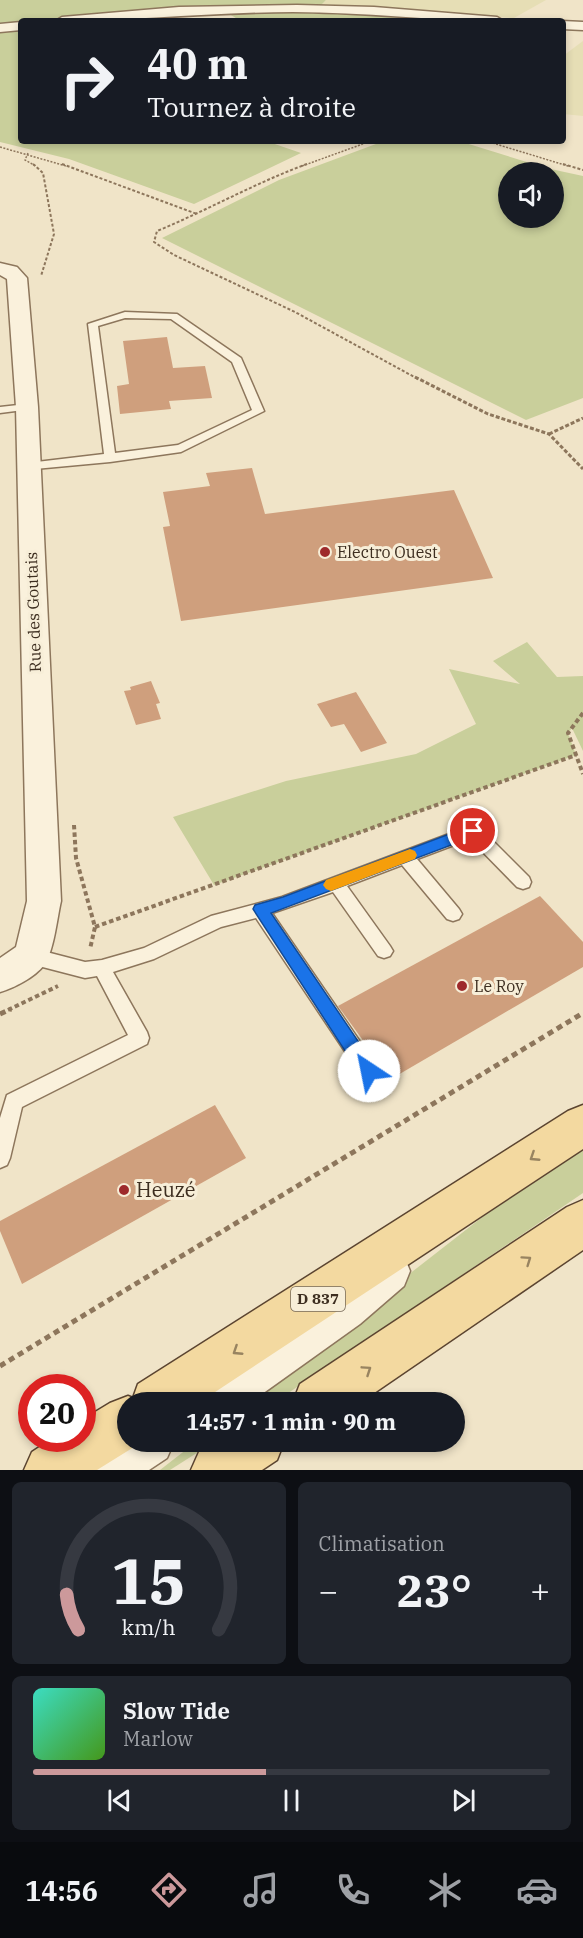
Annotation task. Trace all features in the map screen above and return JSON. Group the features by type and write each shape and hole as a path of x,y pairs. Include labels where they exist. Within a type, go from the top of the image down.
{"main road":[{"name":"D 837","path":"171,1392 583,1125"},
{"path":"333,1392 583,1222"},
{"path":"50,1470 117,1428"},
{"path":"217,1470 244,1452"}],"street":[{"path":"95,18 149,13 311,9 460,18"},
{"path":"566,25 583,26"},
{"path":"0,28 18,26"},
{"name":"Rue des Goutais","path":"5,270 17,278 27,407 44,901 31,956"},
{"path":"0,977 31,956"},
{"path":"227,1392 345,1309 479,1192"},
{"path":"106,1470 135,1452"}],"lane":[{"path":"28,467 110,458 181,448 258,411 237,360 172,316 125,315 93,324 110,458"},
{"path":"0,410 27,407"},
{"path":"31,956 94,969 148,954 217,921 336,883 473,831 523,882"},
{"path":"405,857 453,914"},
{"path":"336,883 384,951"},
{"path":"260,909 369,1071"},
{"path":"0,1158 14,1101 140,1038 94,969"}],"path":[{"path":"363,144 265,179 197,214 157,231 154,242 174,255 295,312 372,356 488,414 549,434 583,469"},
{"path":"496,144 583,170"},
{"path":"0,147 28,153 197,214"},
{"path":"28,153 25,160 39,167 43,173 54,234 41,275"},
{"path":"549,434 583,418"},
{"path":"583,713 568,733 583,774"},
{"path":"95,927 576,755"},
{"path":"0,1366 583,1013"}],"shaded area":[{"path":"326,0 546,0 514,18 320,6"},
{"path":"583,41 583,116 566,114 566,54"}],"green space":[{"path":"0,0 326,0 315,11 413,18 236,18 217,7 114,12 57,18 18,18 18,22 0,24"},
{"path":"18,31 18,144 275,144 301,153 194,204 69,159 0,142 0,33"},
{"path":"376,144 469,144 527,162 498,162 498,228 564,228 564,172 583,176 583,398 526,420 162,238 279,180"},
{"path":"527,642 557,677 583,676 583,751 572,728 568,733 576,755 214,885 173,817 286,781 416,754 476,724 449,669 520,684 493,661"},
{"path":"583,1150 583,1193 290,1392 258,1392 485,1215"},
{"path":"183,1452 198,1452 170,1470 160,1470"}],"building":[{"path":"167,337 173,368 205,366 212,398 169,401 171,409 120,414 117,386 129,384 123,341"},
{"name":"Electro Ouest","path":"252,468 265,514 454,490 493,578 181,621 163,527 170,526 163,492 210,486 206,473"},
{"path":"151,681 160,703 156,704 161,719 136,725 124,691"},
{"path":"356,692 387,743 361,752 344,724 331,727 317,704"},
{"name":"Le Roy","path":"540,896 583,942 583,967 391,1079 338,1006"},
{"name":"Heuzé","path":"215,1105 246,1158 22,1284 0,1231 0,1221"}],"slow traffic":[{"path":"331,885 410,855"}],"place":[{"name":"Electro Ouest","path":"325,552"},
{"name":"Le Roy","path":"462,986"},
{"name":"Heuzé","path":"124,1190"}],"route":[{"path":"369,1071 260,909 284,903 473,831"}]}
